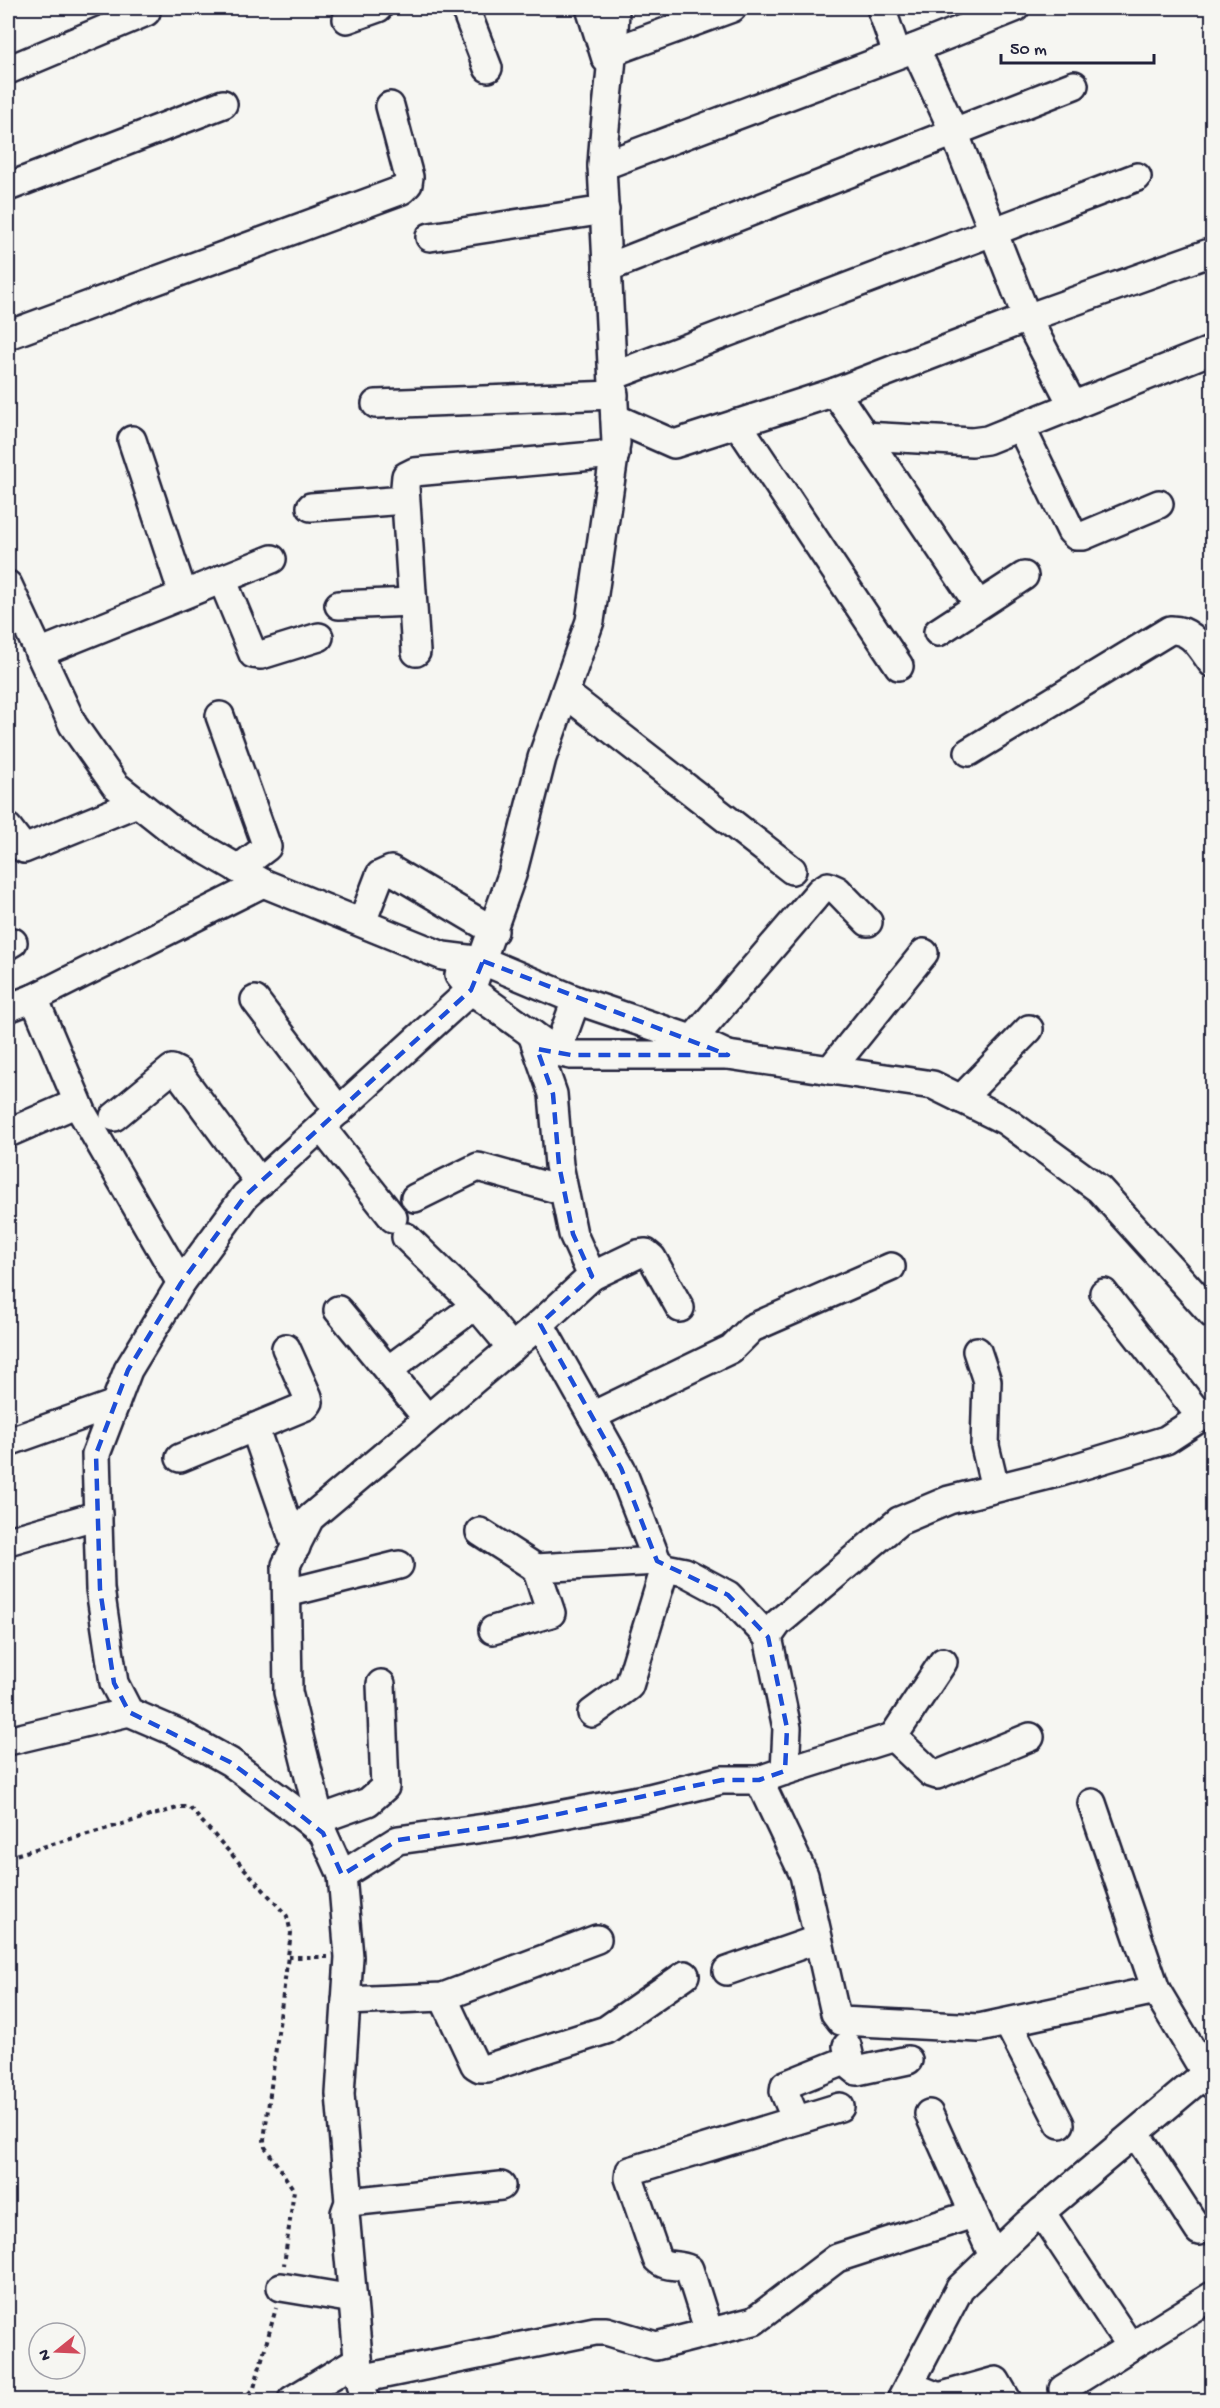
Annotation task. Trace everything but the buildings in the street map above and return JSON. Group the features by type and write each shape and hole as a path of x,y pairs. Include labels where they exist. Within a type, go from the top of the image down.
{"street":[{"path":"348,19 378,8"},
{"path":"465,8 488,68"},
{"path":"590,8 613,63"},
{"path":"129,1712 114,1683 100,1589 96,1454 128,1370 181,1283 245,1196 471,990 494,931 512,875 542,758 590,621 615,454 602,165 613,63 615,8"},
{"path":"613,63 732,8"},
{"path":"881,8 954,132 1027,318 1073,406"},
{"path":"602,165 1015,8"},
{"path":"8,70 146,12"},
{"path":"607,268 1074,85"},
{"path":"8,187 223,104"},
{"path":"8,335 402,190 408,184 409,177 390,106"},
{"path":"376,404 614,396 994,231 1137,177"},
{"path":"430,237 604,210"},
{"path":"614,396 674,444 835,392 1027,318 1212,252"},
{"path":"864,435 972,442 987,440 1212,350"},
{"path":"835,392 978,604"},
{"path":"737,423 899,666"},
{"path":"1022,427 1071,531 1076,536 1083,536 1159,504"},
{"path":"132,440 183,594"},
{"path":"416,652 405,500 406,476 414,472 615,454"},
{"path":"312,507 405,500"},
{"path":"26,643 183,594 272,559"},
{"path":"938,632 1024,576"},
{"path":"222,579 253,654 261,655 319,637"},
{"path":"8,585 26,643 74,725 115,785 172,831 263,883 443,956 483,961 576,1000 693,1040 728,1055"},
{"path":"339,605 412,602"},
{"path":"969,752 1170,630 1180,629 1190,634 1212,663"},
{"path":"565,693 792,870"},
{"path":"220,716 267,847 238,869"},
{"path":"8,828 24,849 137,803"},
{"path":"363,922 380,875 391,870 494,931"},
{"path":"8,1008 34,998 263,883"},
{"path":"693,1040 820,891 828,886 837,890 868,922"},
{"path":"830,1070 924,953"},
{"path":"443,956 471,990 557,1052 596,1055 728,1055 933,1085 1006,1121 1099,1189 1212,1314"},
{"path":"34,998 77,1103 181,1283"},
{"path":"255,1000 400,1228 476,1305 512,1348"},
{"path":"557,1052 576,1000"},
{"path":"596,1055 607,1010"},
{"path":"961,1099 1029,1029"},
{"path":"532,1034 553,1094 564,1191 573,1234 592,1276"},
{"path":"114,1117 172,1069 177,1072 260,1183"},
{"path":"8,1133 77,1103"},
{"path":"415,1198 478,1167 564,1191"},
{"path":"361,2380 345,2213 349,2202 340,2094 349,1957 342,1875 321,1826 288,1692 286,1565 310,1518 540,1324 592,1276 638,1254 646,1253 652,1258 680,1308"},
{"path":"592,1416 731,1349 752,1328 891,1267"},
{"path":"768,1637 778,1623 899,1521 949,1500 1166,1440 1207,1414 1104,1293"},
{"path":"388,1370 476,1305"},
{"path":"338,1310 427,1418"},
{"path":"540,1324 621,1468 661,1564 629,1686 592,1713"},
{"path":"180,1458 255,1429 309,1402 286,1348"},
{"path":"977,1351 987,1381 986,1446 995,1488"},
{"path":"8,1442 115,1404"},
{"path":"255,1429 296,1547"},
{"path":"8,1540 98,1515"},
{"path":"480,1532 536,1568 661,1564 685,1572 728,1595 768,1637 787,1728 786,1771"},
{"path":"287,1593 399,1565"},
{"path":"493,1630 551,1613 536,1568"},
{"path":"342,1875 398,1840 517,1822 649,1798 722,1780 759,1780 893,1737 943,1662"},
{"path":"321,1826 368,1802 385,1787 381,1684"},
{"path":"8,1741 129,1712 178,1733 230,1762 321,1826"},
{"path":"893,1737 931,1773 937,1775 1030,1737"},
{"path":"759,1780 804,1875 816,1940 835,2013 841,2021 852,2067 857,2071 908,2060"},
{"path":"1007,2400 996,2381 939,2397 905,2393 960,2288 1041,2212 1136,2133 1210,2076 1156,1990 1092,1803"},
{"path":"346,2001 443,1997 597,1939"},
{"path":"727,1971 816,1940"},
{"path":"443,1997 475,2065 487,2068 606,2030 686,1975"},
{"path":"841,2021 963,2029 1008,2023 1156,1990"},
{"path":"1008,2023 1060,2124"},
{"path":"796,2120 784,2091 785,2085 850,2059"},
{"path":"709,2332 689,2269 683,2266 668,2266 657,2259 629,2178 630,2171 840,2107"},
{"path":"929,2114 993,2256"},
{"path":"1136,2133 1199,2231"},
{"path":"349,2202 501,2186"},
{"path":"1041,2212 1130,2346"},
{"path":"292,2400 361,2380 595,2331 606,2331 656,2346 761,2318 837,2258 973,2214"},
{"path":"281,2287 353,2299"},
{"path":"1063,2389 1212,2296"}],"path":[{"path":"8,1857 181,1807 189,1807 287,1916 291,1933 264,2140 265,2148 294,2190 281,2287 254,2388 242,2400"},
{"path":"288,1957 349,1957"}],"highlighted area":[{"path":"483,961 728,1055 571,1055 537,1049 553,1094 559,1165 573,1234 592,1276 540,1324 621,1468 657,1561 728,1595 768,1637 787,1728 785,1771 759,1780 722,1780 506,1825 398,1840 342,1875 323,1833 288,1805 230,1762 129,1712 114,1683 100,1589 96,1454 128,1370 181,1283 245,1196 471,990"}]}
